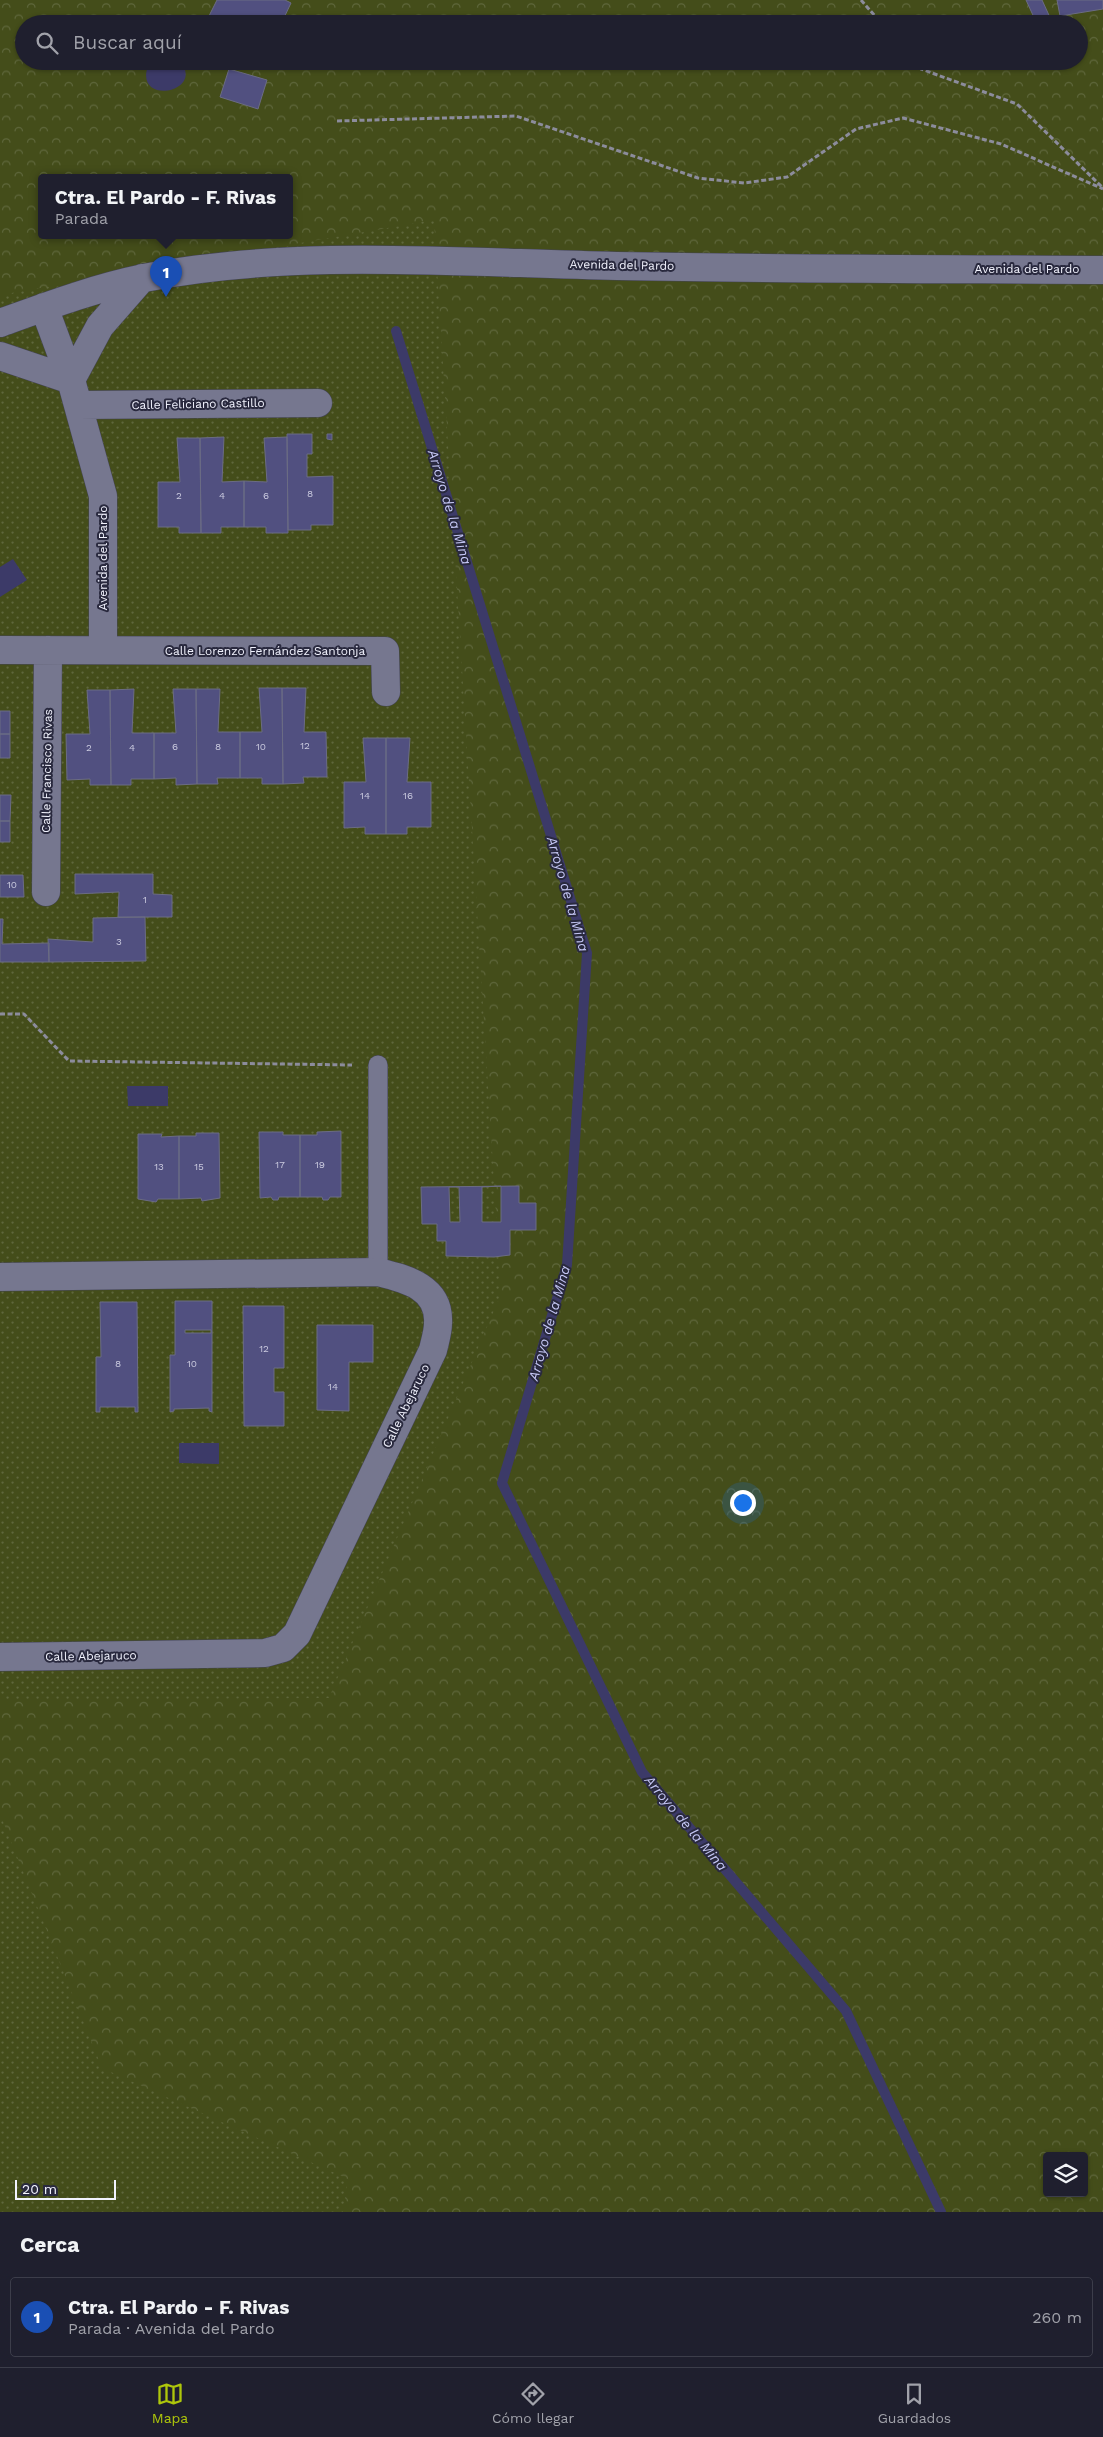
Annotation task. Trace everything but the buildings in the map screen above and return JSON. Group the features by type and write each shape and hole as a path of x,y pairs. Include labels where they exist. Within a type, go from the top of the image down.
{"street":[{"name":"Avenida del Pardo","path":"0,323 44,307 142,278 256,263 424,260 617,266 1103,270"},
{"path":"0,356 75,393 100,326 142,278"},
{"name":"Avenida del Pardo","path":"44,307 75,393 103,496 103,650"},
{"name":"Calle Feliciano Castillo","path":"75,393 318,403"},
{"path":"0,650 103,650"},
{"name":"Calle Francisco Rivas","path":"46,892 48,650"},
{"name":"Calle Lorenzo Fernández Santonja","path":"103,650 386,651 386,692"},
{"name":"Calle Abejaruco","path":"0,1277 378,1272 410,1280 433,1297 439,1322 433,1350 297,1634 283,1648 265,1653 0,1657"}],"lane":[{"path":"378,1065 378,1272"}],"path":[{"path":"861,0 874,15"},
{"path":"924,70 1017,104 1103,189"},
{"path":"337,121 516,116 698,178 744,183 787,177 856,129 903,118 1001,144 1103,189"},
{"path":"0,1014 24,1014 69,1061 378,1065"}],"green space":[{"path":"0,0 1103,0 1103,2212 0,2212"},
{"path":"0,0 1103,0 1103,2212 343,2212 348,2179 102,2068 0,1814 0,1700 329,1698 501,1294 434,220 0,295"}],"shaded area":[{"path":"148,70 185,70 186,72 184,81 177,88 167,91 157,90 149,85 146,76"},
{"path":"13,559 27,580 0,597 0,567"},
{"path":"127,1086 168,1086 168,1106 128,1106"},
{"path":"179,1443 219,1443 219,1464 179,1463"}],"waterway":[{"name":"Arroyo de la Mina","path":"396,331 587,953 567,1265 502,1483 642,1772 846,2011 941,2212"}],"place":[{"name":"Ctra. El Pardo - F. Rivas","path":"166,297"}]}
